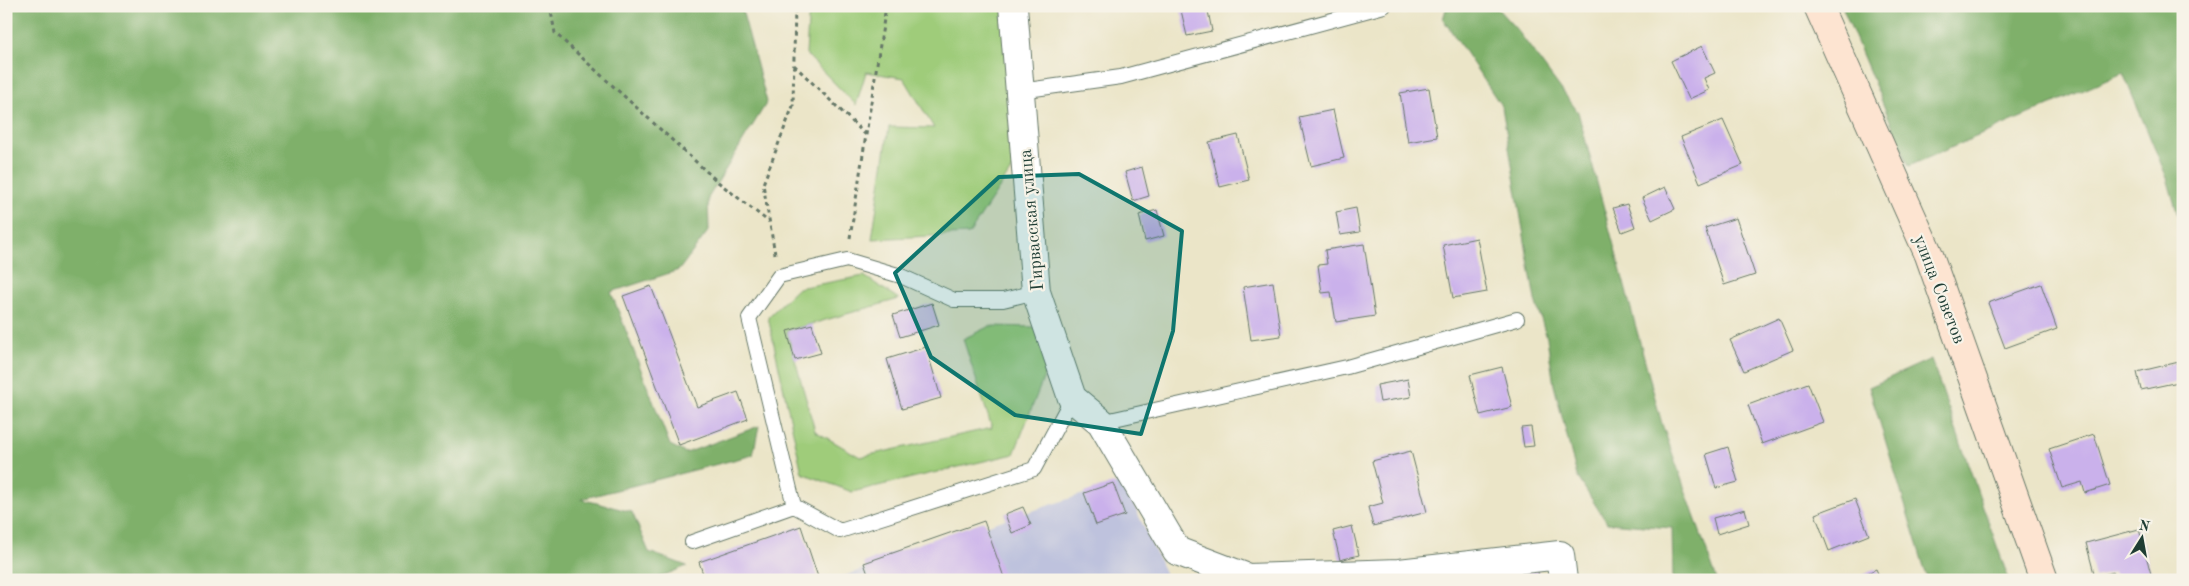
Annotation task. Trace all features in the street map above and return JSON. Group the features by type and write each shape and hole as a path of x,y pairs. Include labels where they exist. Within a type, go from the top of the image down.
{"main road":[{"name":"улица Советов","path":"1818,6 1929,255 2044,580"}],"street":[{"name":"Гирвасская улица","path":"1013,6 1036,292 1072,398"},
{"path":"1072,398 1101,422 1177,550 1248,578 1400,573 1560,555 1562,580"}],"lane":[{"path":"1020,91 1121,76 1384,6"},
{"path":"794,506 749,318 779,276 847,260 901,276 954,300 1003,300 1036,292"},
{"path":"1101,422 1347,367 1516,319"},
{"path":"692,542 794,506 840,531 1034,468 1072,398"}],"path":[{"path":"550,6 556,33 718,182 769,222"},
{"path":"779,276 763,184 793,106 796,6"},
{"path":"847,260 886,6"},
{"path":"794,66 866,136"}],"highlighted area":[{"path":"1079,174 1182,231 1173,331 1141,434 1015,415 931,357 895,273 999,177"}],"shaded area":[{"path":"1123,481 1168,580 834,580 866,568 864,563 984,521 986,526 1006,519 1005,514 1023,507 1026,513"}],"green space":[{"path":"6,6 741,6 767,102 708,198 709,230 679,270 611,292 670,445 686,453 759,426 753,455 581,499 632,512 649,552 687,566 652,580 6,580"},
{"path":"809,6 1004,6 1013,167 969,234 872,239 889,127 934,128 904,78 866,72 856,105 806,54"},
{"path":"1447,6 1495,6 1518,31 1578,112 1662,424 1717,580 1673,580 1672,528 1607,523 1577,476 1554,385 1547,338 1535,300 1502,107 1443,19"},
{"path":"1842,6 2183,6 2183,233 2167,178 2123,73 1909,166"},
{"path":"864,276 899,299 787,331 815,431 860,457 992,428 963,339 990,326 1035,327 1048,366 1014,454 852,492 802,473 768,317 798,288"},
{"path":"1931,359 2009,580 1928,580 1869,387"}],"building":[{"path":"1180,6 1207,6 1212,31 1187,36"},
{"path":"1702,46 1715,73 1704,78 1709,90 1689,99 1671,61"},
{"path":"1429,88 1437,137 1408,142 1400,93"},
{"path":"1333,110 1344,158 1311,166 1299,117"},
{"path":"1723,120 1743,165 1700,183 1681,137"},
{"path":"1238,135 1249,180 1220,187 1209,142"},
{"path":"1142,167 1149,196 1133,201 1125,172"},
{"path":"1665,187 1675,209 1652,220 1642,198"},
{"path":"1627,204 1635,227 1622,232 1613,208"},
{"path":"1356,208 1360,232 1340,235 1336,212"},
{"path":"1157,210 1164,236 1145,241 1139,215"},
{"path":"1736,218 1755,275 1724,285 1705,228"},
{"path":"1477,238 1487,292 1453,298 1443,245"},
{"path":"1364,244 1375,316 1336,322 1331,292 1322,293 1318,265 1327,264 1325,250"},
{"path":"1273,282 1281,336 1251,340 1243,287"},
{"path":"2041,284 2057,329 2005,348 1988,303"},
{"path":"651,286 697,407 738,392 748,419 679,445 623,296"},
{"path":"932,303 939,325 900,337 893,315"},
{"path":"1779,318 1793,350 1744,371 1730,340"},
{"path":"812,324 821,353 795,360 787,331"},
{"path":"926,347 941,398 902,409 887,359"},
{"path":"2183,361 2183,381 2141,390 2137,372"},
{"path":"1502,367 1512,407 1480,415 1470,375"},
{"path":"1408,379 1411,397 1380,402 1377,385"},
{"path":"1808,383 1823,422 1762,444 1748,405"},
{"path":"1531,427 1534,446 1524,447 1521,428"},
{"path":"2094,434 2110,485 2085,493 2082,482 2062,488 2049,449"},
{"path":"1728,447 1738,482 1716,488 1706,454"},
{"path":"1411,451 1427,512 1373,526 1368,507 1383,503 1372,461"},
{"path":"1113,483 1125,515 1096,525 1084,493"},
{"path":"1855,499 1869,535 1829,551 1815,514"},
{"path":"1023,507 1031,525 1012,533 1005,514"},
{"path":"1745,509 1749,524 1717,534 1713,518"},
{"path":"984,521 1005,580 870,580 864,563"},
{"path":"801,526 819,580 705,580 699,562"},
{"path":"1352,526 1359,555 1340,560 1333,531"},
{"path":"2139,529 2152,578 2116,580 2114,572 2095,577 2086,543"},
{"path":"1876,569 1881,580 1853,580"},
{"path":"1538,571 1539,580 1476,580 1476,579"}]}
